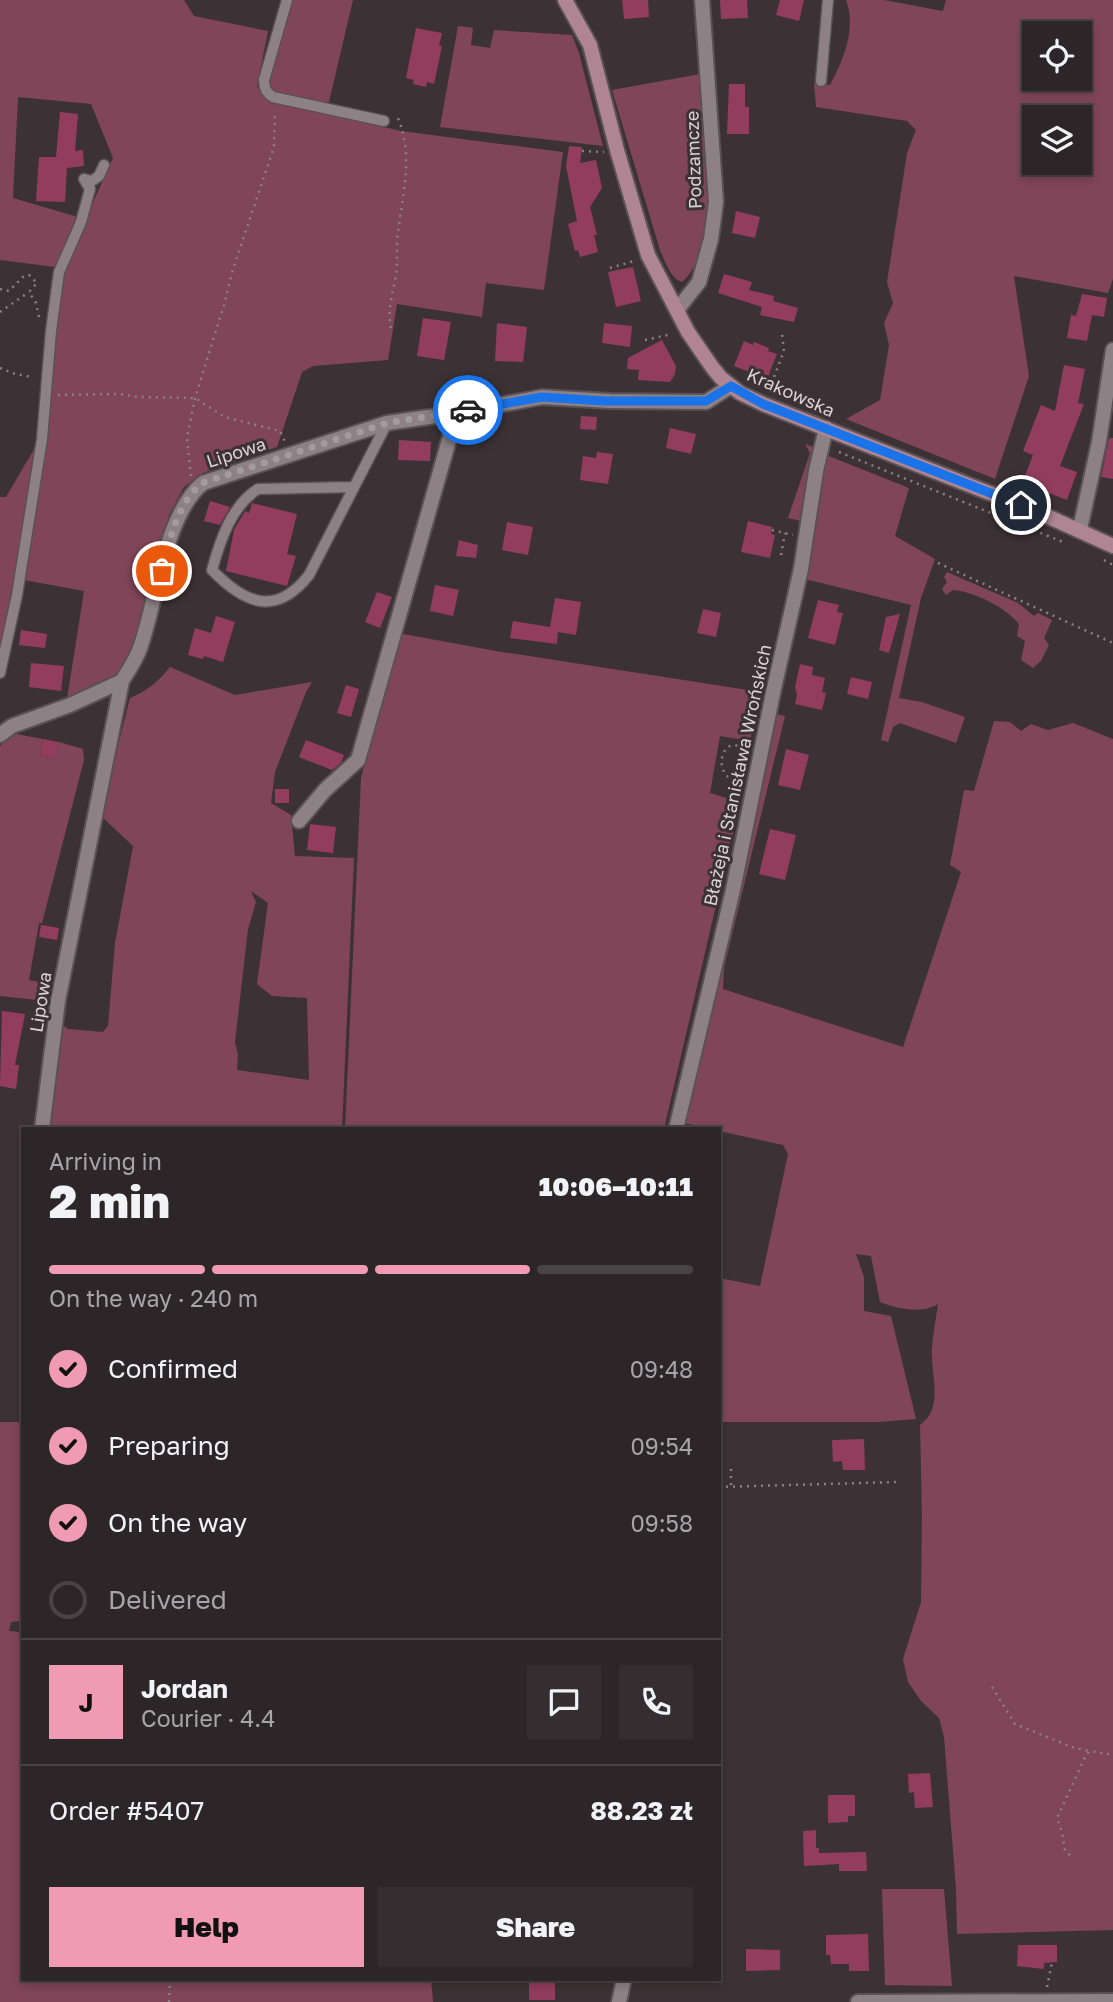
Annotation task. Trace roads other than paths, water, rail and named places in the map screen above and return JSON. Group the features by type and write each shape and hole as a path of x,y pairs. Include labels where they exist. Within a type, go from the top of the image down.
{"street":[{"name":"Krakowska","path":"565,0 590,45 648,255 688,332 712,367 731,386 763,404 1080,529 1113,546"},
{"name":"Podzamcze","path":"677,310 699,282 711,239 716,201 702,0"},
{"path":"1080,529 1099,442 1113,350"},
{"name":"Lipowa","path":"42,1127 53,1009 122,681 140,651 175,522 192,492 202,483 387,423 542,397 603,401 706,401 731,386"},
{"path":"299,821 325,790 358,761 457,412"},
{"name":"Błażeja i Stanisława Wrońskich","path":"676,1127 733,890 801,569 816,471 826,428"},
{"path":"0,733 122,681"},
{"path":"619,2002 624,1981"},
{"path":"858,2002 1113,2001"}],"lane":[{"path":"287,0 264,80 268,94 384,121"},
{"path":"821,81 828,0"},
{"path":"0,673 42,439 59,272 81,222 88,197 90,189 84,179 92,181 99,176 104,165"},
{"path":"354,487 258,489 244,498 219,543 212,570 226,585 251,601 284,599 299,589 309,575 387,423"}]}
